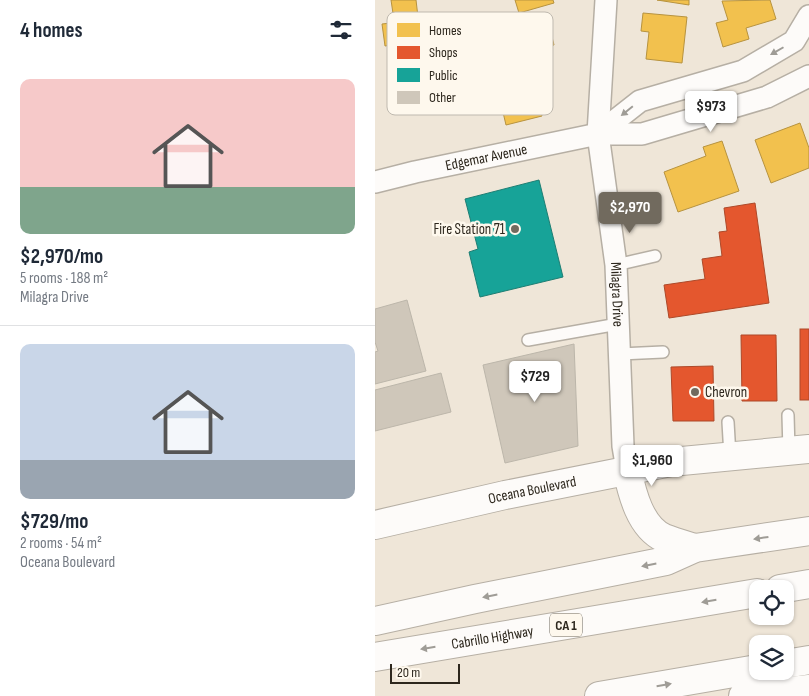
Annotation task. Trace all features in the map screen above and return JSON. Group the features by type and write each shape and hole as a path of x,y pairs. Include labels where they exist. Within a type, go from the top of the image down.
{"main road":[{"name":"Oceana Boulevard","path":"375,525 505,495 671,462 799,450"},
{"path":"627,470 631,491 652,530 663,538 695,548"},
{"path":"375,621 666,561 695,548 809,531"},
{"path":"794,587 809,584"},
{"name":"Cabrillo Highway","path":"375,657 749,594"},
{"path":"794,662 809,660"},
{"path":"599,696 749,670"},
{"path":"743,696 809,689"}],"street":[{"name":"Milagra Drive","path":"606,0 598,134 616,265 623,446 627,470"},
{"name":"Edgemar Avenue","path":"598,134 640,101 743,71 794,41 809,16"},
{"name":"Edgemar Avenue","path":"375,182 598,134 642,134 767,98 809,76"}],"lane":[{"path":"616,265 655,256"},
{"path":"529,340 618,324"},
{"path":"620,354 663,352"},
{"path":"788,415 799,450"},
{"path":"728,422 730,456"}],"building: Homes":[{"path":"391,0 416,0 417,12 393,12"},
{"path":"515,0 553,0 554,3 522,12 519,12"},
{"path":"657,0 689,0 689,5"},
{"path":"770,0 776,19 746,28 749,39 723,47 716,23 728,20 722,1"},
{"path":"643,13 687,17 682,63 646,59 649,32 641,31"},
{"path":"387,23 387,46 385,46 382,24"},
{"path":"504,115 542,116 506,125"},
{"path":"800,123 809,148 809,168 771,183 755,140"},
{"path":"722,141 739,191 678,212 664,172 706,156 703,147"}],"building: Shops":[{"path":"755,203 769,303 669,318 664,285 705,279 702,259 722,256 719,232 727,231 724,208"},
{"path":"800,329 809,329 809,400 800,400"},
{"path":"741,335 776,335 777,401 742,401"},
{"path":"713,366 714,421 673,421 671,367"}],"building: Public":[{"path":"539,180 563,277 480,297 469,252 478,249 465,199"}],"building: Other":[{"path":"407,300 426,371 375,384 375,352 378,351 375,342 375,309"},
{"path":"574,344 578,446 505,463 483,365"},
{"path":"441,373 451,412 375,431 375,390"}],"place":[{"name":"Fire Station 71","path":"515,229"},
{"name":"Chevron","path":"695,392"}]}
